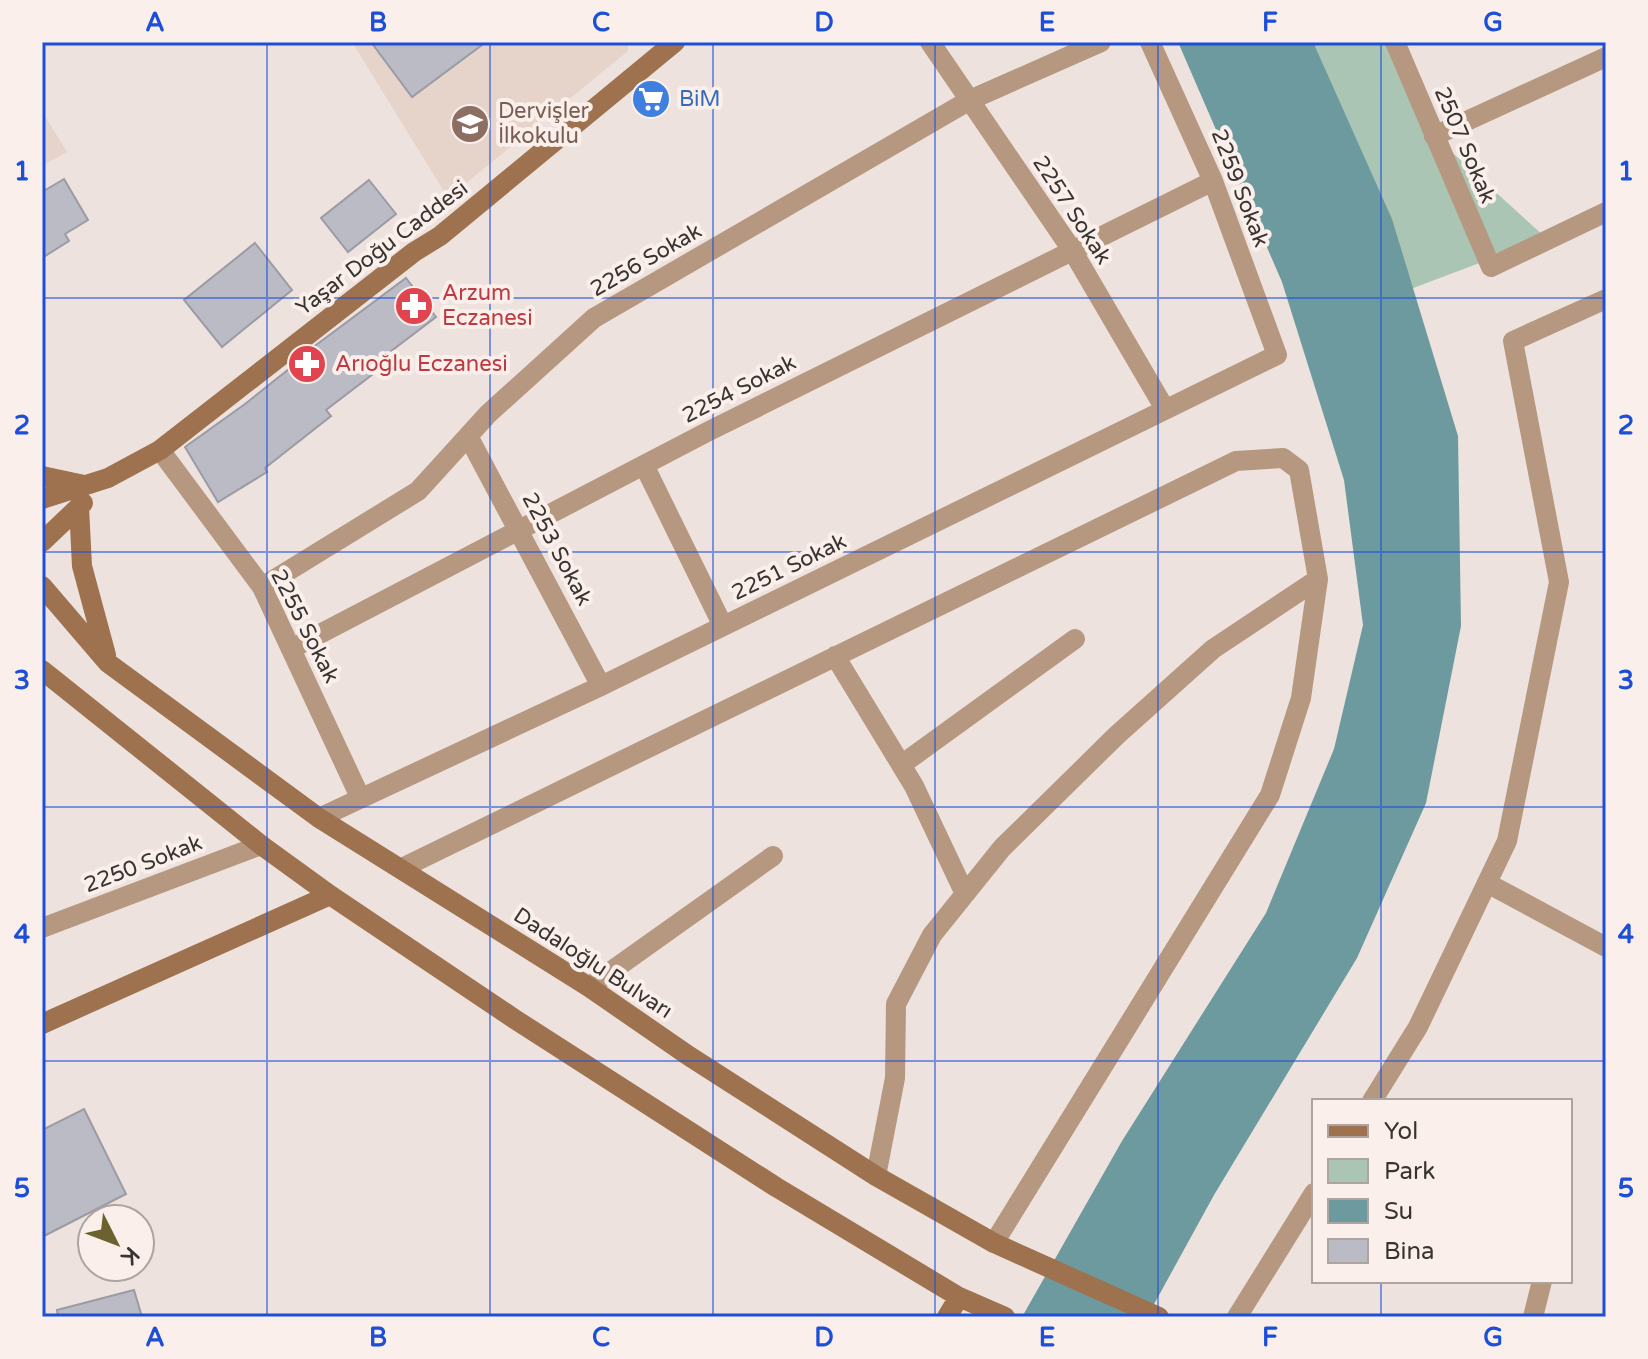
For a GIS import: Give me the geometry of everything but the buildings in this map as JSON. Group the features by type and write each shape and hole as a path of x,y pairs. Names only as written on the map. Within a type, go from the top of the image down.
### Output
{"main road":[{"name":"Yaşar Doğu Caddesi","path":"108,478 160,450 414,252 440,236 675,42"},
{"path":"42,476 84,485"},
{"path":"42,499 108,478"},
{"path":"42,542 108,478"},
{"path":"79,507 82,566 108,663"},
{"name":"Dadaloğlu Bulvarı","path":"42,586 108,663 319,818 589,987 689,1056 876,1176 994,1243 1159,1317"},
{"path":"42,670 261,845 330,895 516,1020 763,1179 959,1297 998,1314"},
{"path":"42,1024 330,895"},
{"path":"947,1317 959,1297"}],"street":[{"name":"2257 Sokak","path":"930,42 1072,250 1165,409"},
{"name":"2256 Sokak","path":"262,587 418,491 488,414 594,318 970,100 1101,42"},
{"name":"2259 Sokak","path":"1150,42 1213,181 1277,355"},
{"name":"2507 Sokak","path":"1395,42 1491,267 1606,212"},
{"path":"1434,136 1606,57"},
{"name":"2254 Sokak","path":"291,649 644,465 1213,181"},
{"path":"1373,1099 1418,1027 1507,841 1559,582 1513,341 1606,299"},
{"name":"2251 Sokak","path":"319,818 601,686 1277,355"},
{"name":"2253 Sokak","path":"468,436 601,686"},
{"name":"2255 Sokak","path":"160,450 262,587 360,797"},
{"path":"402,868 1236,461 1283,458 1299,470 1318,579 1301,698 1270,795 994,1243"},
{"path":"644,465 723,626"},
{"path":"876,1176 895,1078 896,1004 932,935 1002,848 1127,725 1213,649 1318,579"},
{"path":"901,765 1075,639"},
{"path":"835,656 901,765 965,894"},
{"name":"2250 Sokak","path":"42,928 261,845"},
{"path":"589,987 773,856"},
{"path":"1487,883 1606,947"},
{"path":"1237,1317 1312,1196"},
{"path":"1533,1317 1542,1283"}],"shaded area":[{"name":"Dervişler İlkokulu","path":"352,42 628,42 628,51 448,198"},
{"path":"42,111 67,152 42,166"}],"green space":[{"path":"1284,42 1395,42 1434,136 1546,238 1392,296"}],"water":[{"path":"1178,42 1313,42 1392,219 1458,436 1461,626 1426,803 1357,958 1214,1195 1147,1317 1022,1317 1122,1141 1266,913 1334,749 1363,625 1344,480 1282,282"}],"place":[{"name":"BiM","path":"651,99"},
{"name":"Dervişler İlkokulu","path":"470,124"},
{"name":"Arzum Eczanesi","path":"414,306"},
{"name":"Arıoğlu Eczanesi","path":"307,364"}]}
